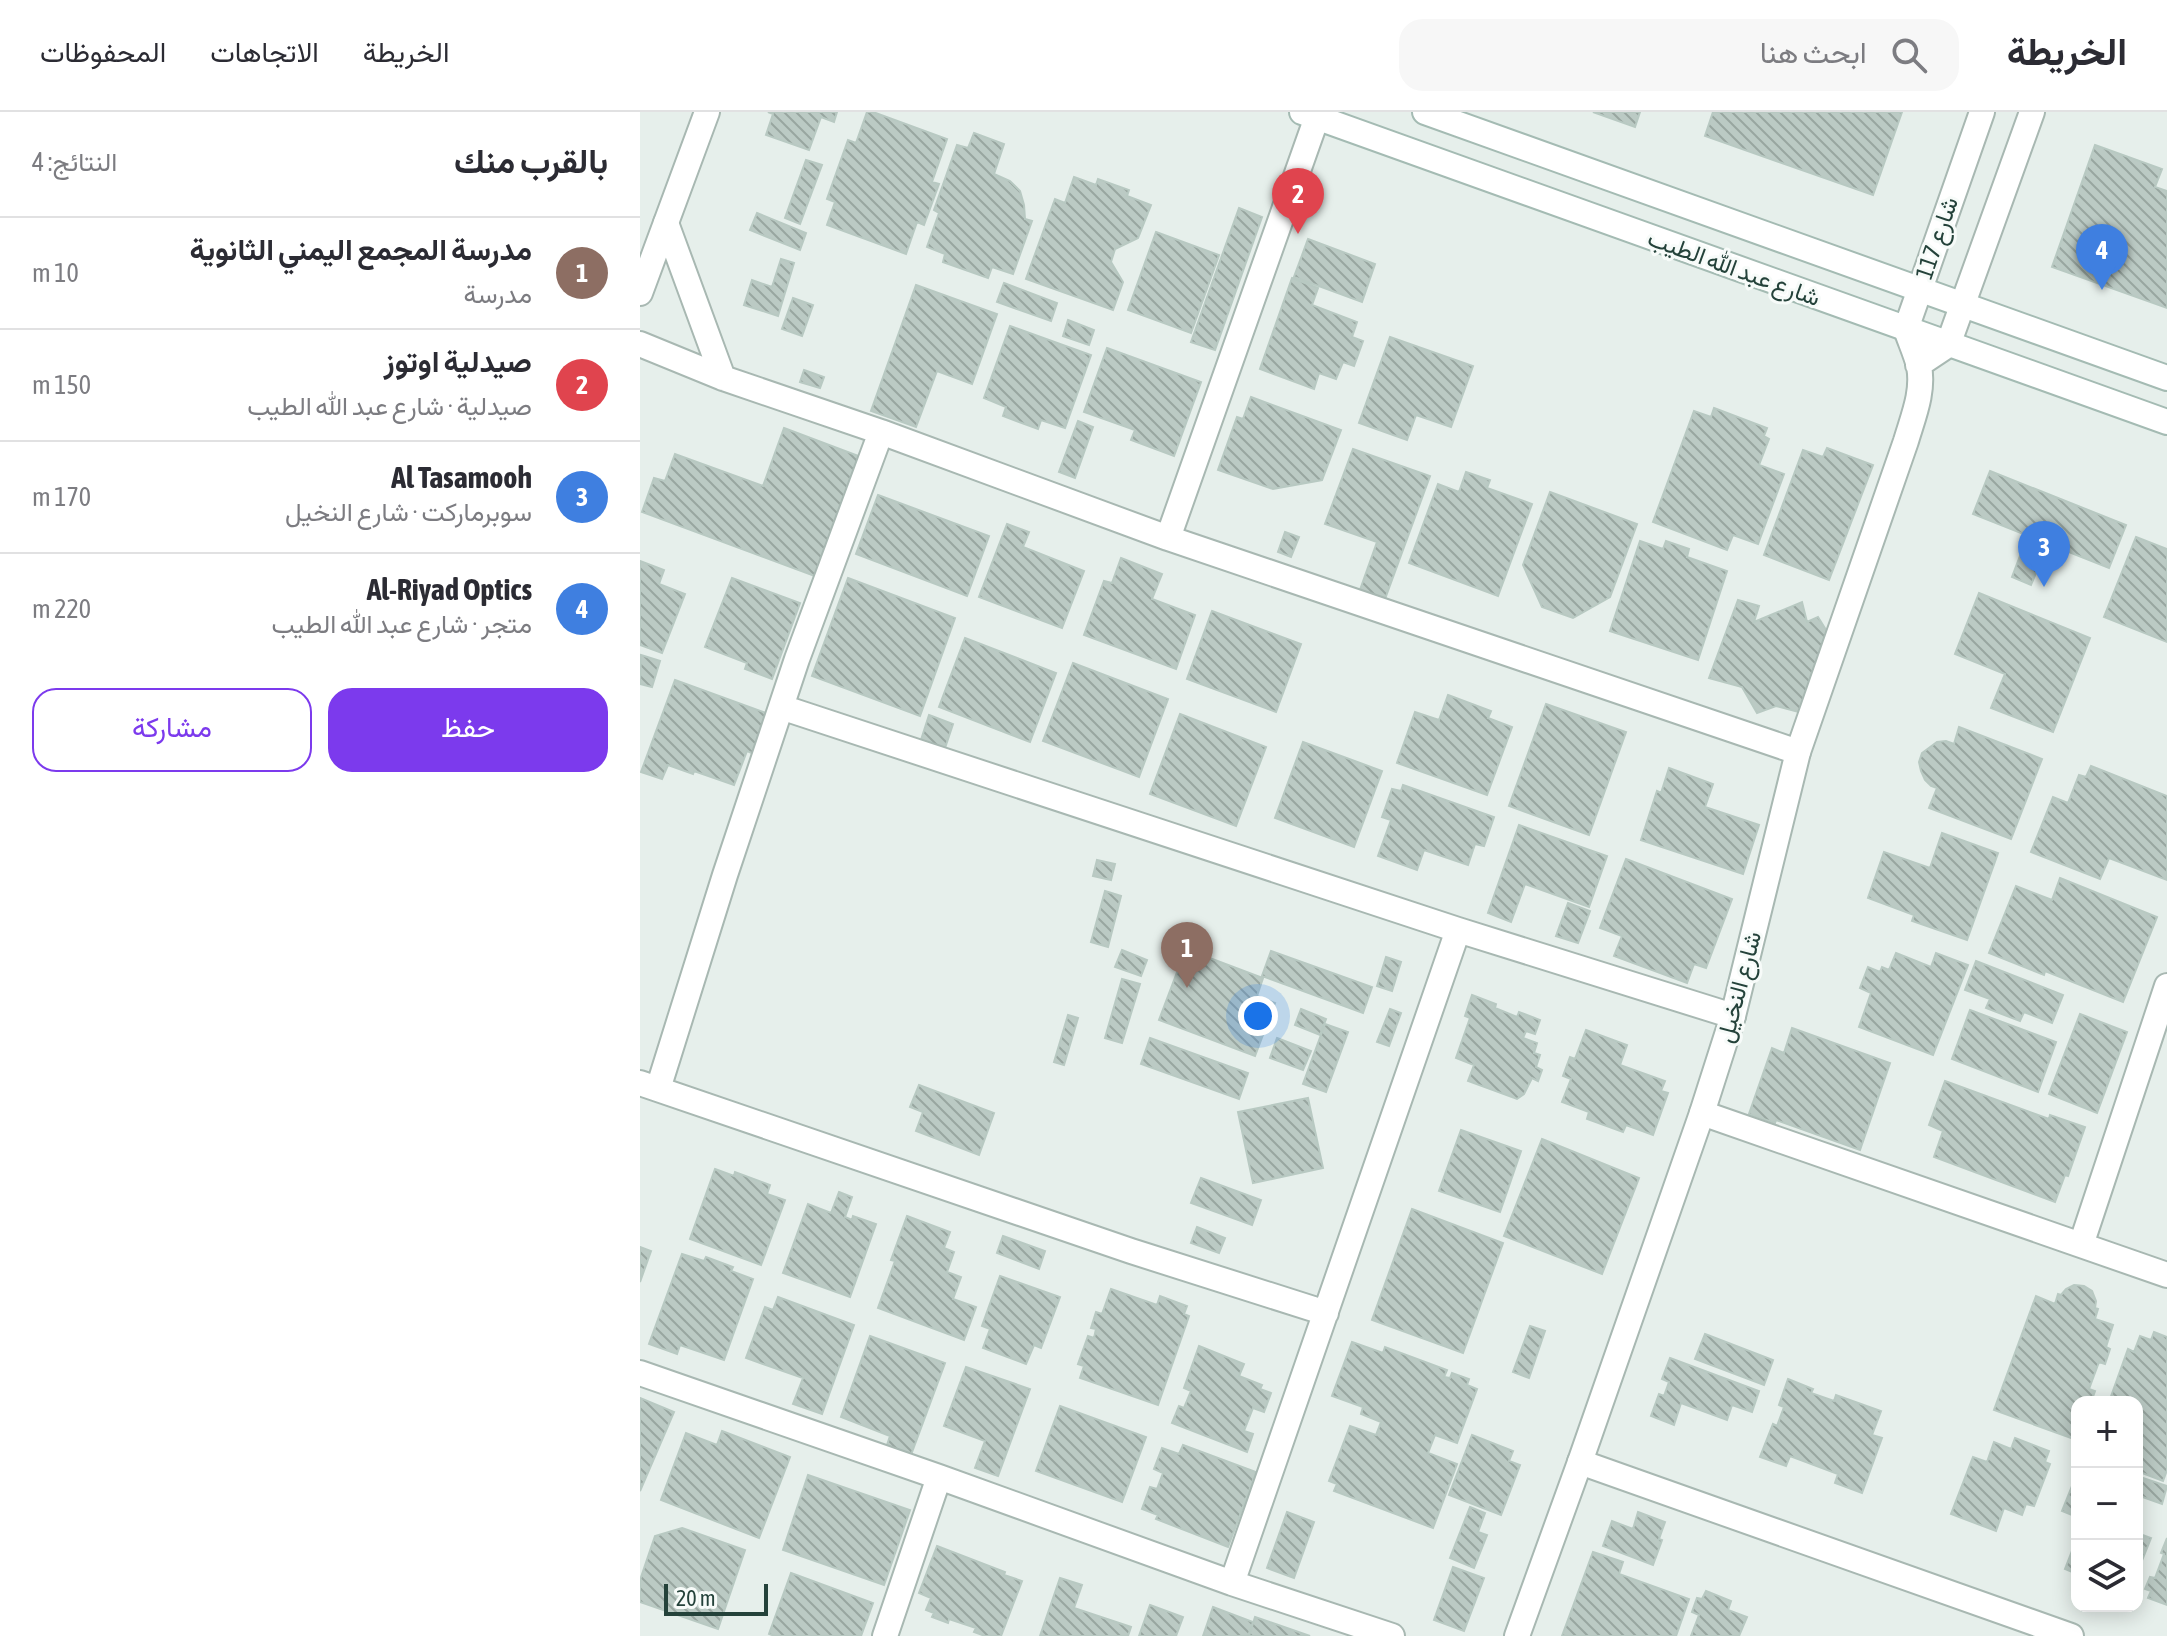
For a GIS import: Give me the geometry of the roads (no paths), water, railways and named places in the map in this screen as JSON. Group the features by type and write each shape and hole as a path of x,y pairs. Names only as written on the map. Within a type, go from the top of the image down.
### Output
{"street":[{"path":"640,293 707,112"},
{"name":"شارع عبد الله الطيب","path":"1425,112 1467,119 1919,290 2167,378"},
{"name":"شارع 117","path":"1906,329 1982,112"},
{"name":"شارع 117","path":"1948,345 2032,112"},
{"path":"1168,538 1309,115"},
{"name":"شارع عبد الله الطيب","path":"1309,115 2167,422"},
{"path":"666,223 723,378"},
{"path":"1906,329 1918,365 1948,345"},
{"path":"640,344 723,378 881,432 1168,538 1798,752"},
{"name":"شارع النخيل","path":"1517,1636 1702,1113 1733,1016 1798,752 1909,431 1919,396 1918,365"},
{"path":"881,432 649,1086 1131,1251 1326,1313"},
{"path":"781,707 1458,930 1733,1016"},
{"path":"1232,1583 1458,930"},
{"path":"2081,1245 2167,986"},
{"path":"1702,1113 2167,1275"},
{"path":"640,1373 1232,1583 1392,1636"},
{"path":"1580,1462 2071,1636"},
{"path":"885,1636 939,1477"}],"place":[{"name":"صيدلية اوتوز","path":"1298,234"},
{"name":"Al-Riyad Optics","path":"2102,290"},
{"name":"Al Tasamooh","path":"2044,587"},
{"name":"مدرسة المجمع اليمني الثانوية","path":"1187,988"}]}
